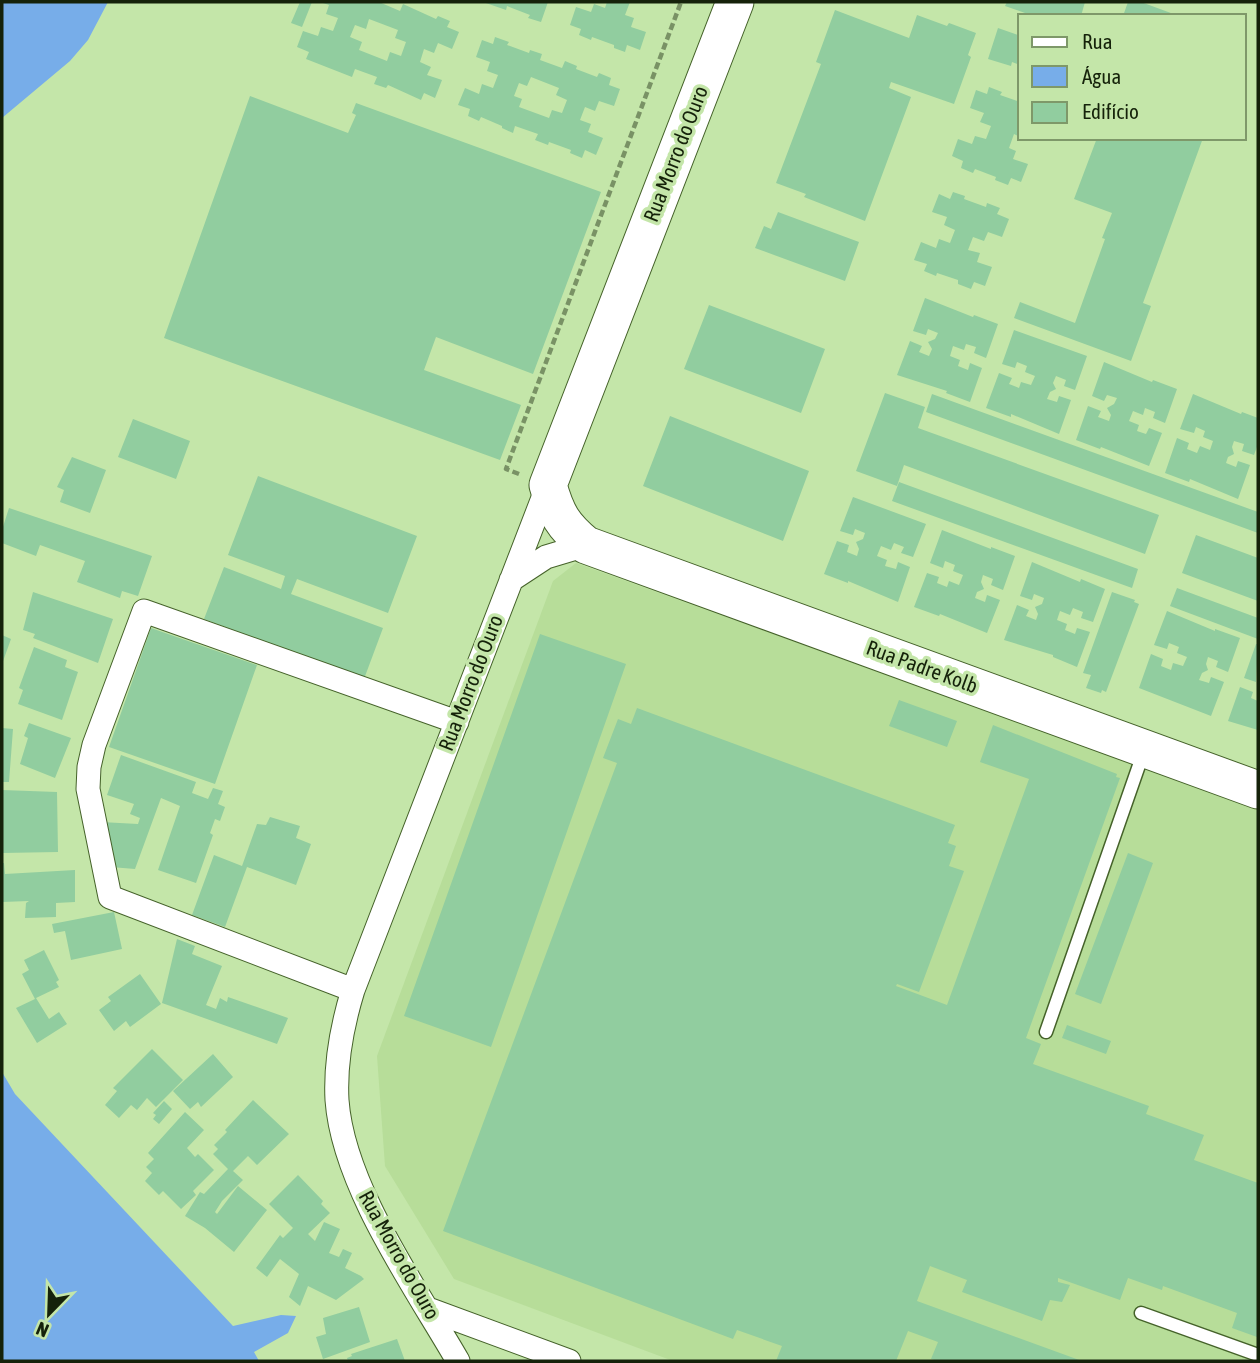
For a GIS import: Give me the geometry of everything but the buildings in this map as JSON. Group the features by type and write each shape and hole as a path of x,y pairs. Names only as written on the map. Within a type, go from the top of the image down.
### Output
{"main road":[{"name":"Rua Morro do Ouro","path":"548,485 735,2"},
{"name":"Rua Padre Kolb","path":"548,485 555,512 569,530 586,545 1258,790"}],"street":[{"name":"Rua Morro do Ouro","path":"458,1361 373,1212 345,1140 337,1102 338,1063 342,1026 353,990 548,485"},
{"path":"511,580 546,557 586,545"},
{"path":"353,990 110,897 88,789 89,768 94,745 144,611 457,722"},
{"path":"428,1309 569,1361"}],"lane":[{"path":"1046,1032 1144,748"},
{"path":"1141,1313 1258,1355"}],"path":[{"path":"548,485 506,469 681,2"}],"shaded area":[{"path":"576,563 1258,809 1258,1361 673,1361 454,1279 385,1166 377,1056 553,581"}],"water":[{"path":"2,2 108,2 88,40 70,61 2,118"},
{"path":"2,1072 15,1094 233,1326 281,1315 296,1316 288,1333 254,1352 259,1361 2,1361"}]}
